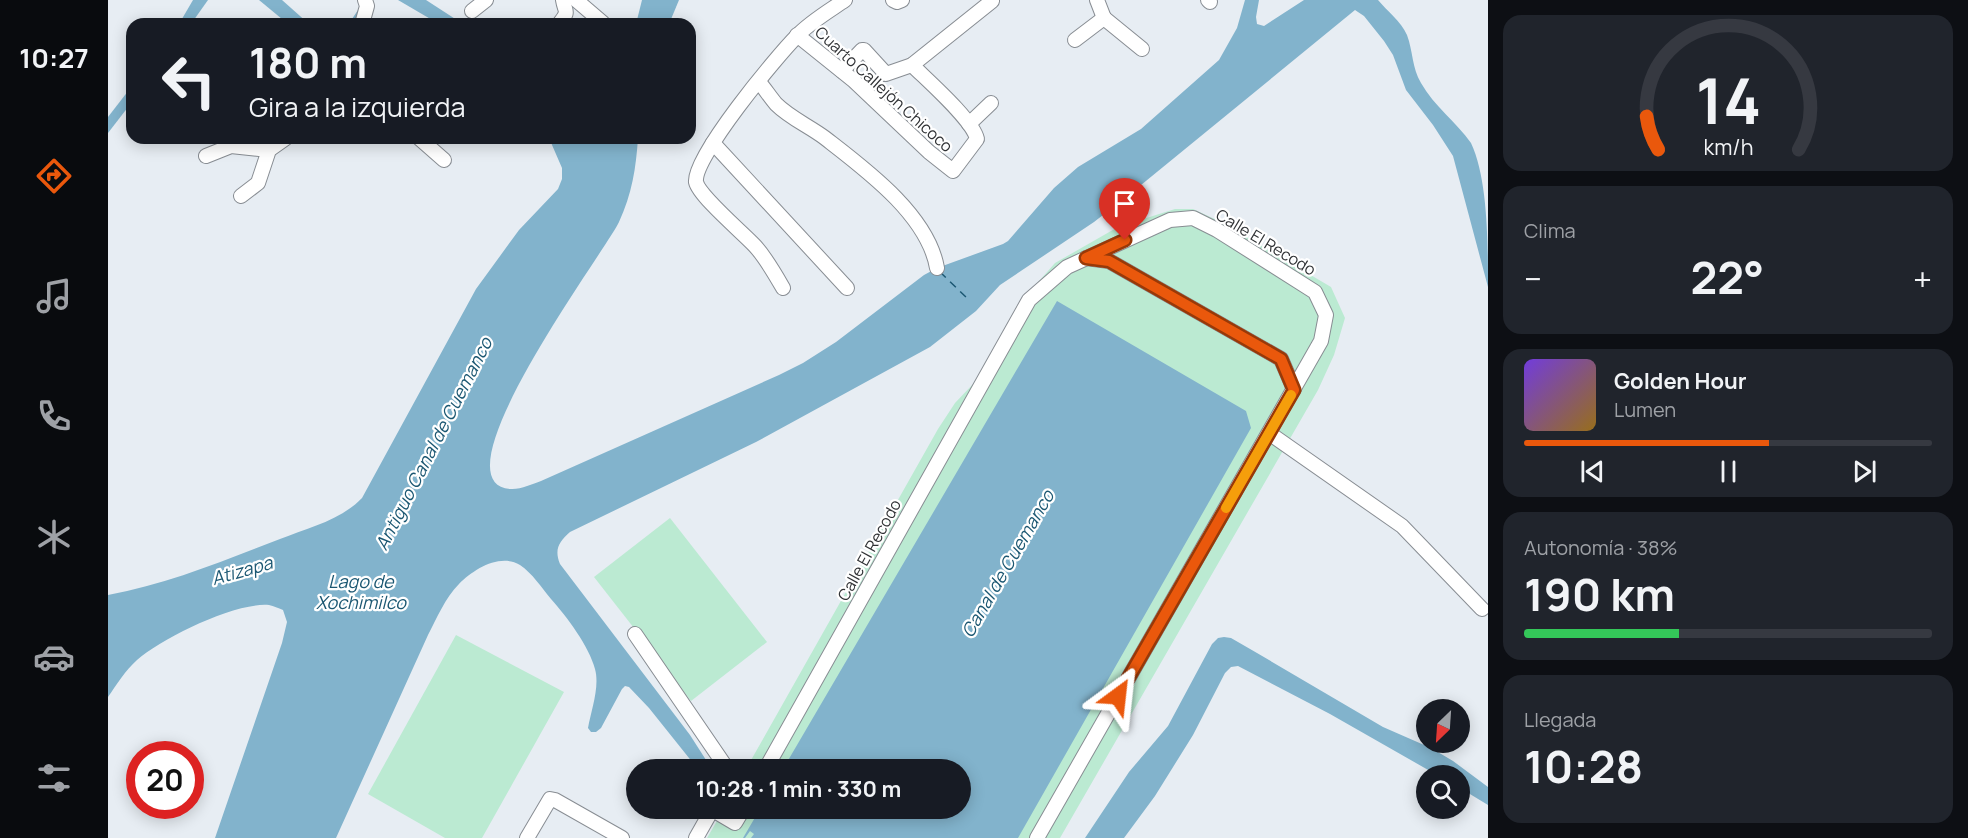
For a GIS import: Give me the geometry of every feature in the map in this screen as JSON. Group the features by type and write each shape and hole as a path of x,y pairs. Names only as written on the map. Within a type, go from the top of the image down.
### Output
{"street":[{"path":"471,10 486,0"},
{"path":"563,0 567,9 564,18"},
{"path":"576,0 597,18"},
{"path":"783,288 756,247 696,184 697,174 703,158 729,119 798,35 845,0"},
{"path":"893,0 897,2 902,0"},
{"path":"1097,0 1104,18 1142,49"},
{"path":"842,71 862,50 886,74 912,65 992,1"},
{"path":"363,18 366,3"},
{"path":"1075,40 1104,18"},
{"name":"Cuarto Callejón Chicoco","path":"798,35 842,71 953,171 977,139 969,124 912,65"},
{"path":"759,82 777,104 809,129 823,136 877,182 916,220 937,268"},
{"path":"969,124 991,103"},
{"path":"713,143 847,288"},
{"path":"241,196 281,144"},
{"path":"426,144 444,160"},
{"path":"206,156 231,146 264,166"},
{"name":"Calle El Recodo","path":"771,759 1029,300 1066,267 1170,220 1192,218 1217,230 1315,292 1326,315 1321,341 1037,838"},
{"path":"1086,258 1109,261 1281,359 1294,390"},
{"path":"1269,434 1402,526 1482,609"},
{"path":"635,634 720,759"},
{"path":"527,838 550,799 622,838"},
{"path":"696,838 707,819"}],"green space":[{"path":"1175,209 1193,209 1219,221 1331,287 1345,318 1334,355 1318,390 1060,838 707,838 718,819 971,819 971,759 752,759 938,429 955,403 974,383 1033,288 1055,263 1118,227"},
{"path":"670,518 767,642 691,701 594,577"},
{"path":"456,635 564,692 482,838 445,838 368,794"}],"water":[{"path":"193,0 208,0 195,18 182,18"},
{"path":"259,0 282,0 302,18 281,18"},
{"path":"398,0 426,0 454,18 429,18"},
{"path":"642,0 679,0 672,18 638,18"},
{"name":"Lago de Xochimilco","path":"1245,0 1259,0 1257,24 1264,26 1304,0 1378,0 1398,21 1407,35 1421,83 1471,143 1477,158 1486,212 1488,287 1453,156 1406,90 1393,55 1384,41 1364,16 1355,10 1094,222 1000,285 976,311 930,347 756,442 570,532 563,539 558,550 560,564 690,735 705,759 690,759 649,708 629,687 625,686 601,728 596,732 591,732 588,728 596,691 596,676 592,660 583,641 533,576 520,565 504,561 488,564 472,573 459,584 445,602 336,838 215,838 282,643 287,622 283,610 269,605 238,609 181,632 137,660 108,697 108,595 174,578 313,527 334,518 354,506 362,498 476,289 519,230 558,189 562,179 562,168 552,144 637,144 633,181 619,222 530,363 507,409 492,448 492,477 510,489 522,488 541,481 779,375 836,342 924,275 1008,241 1054,188 1078,167 1141,129 1219,60 1237,28"},
{"path":"126,94 126,110 108,133 108,117"},
{"name":"Canal de Cuemanco","path":"1057,301 1246,411 1251,428 1018,838 751,838 754,834 750,831 743,838 754,819 971,819 971,759 789,759"},
{"path":"1218,638 1231,638 1383,727 1416,741 1416,753 1439,753 1458,765 1419,765 1330,714 1238,666 1231,667 1225,673 1193,735 1155,796 1124,838 1085,838 1129,772 1168,726 1212,644"},
{"path":"1470,774 1488,787 1488,805 1470,794"}],"waterway":[{"path":"355,18 359,12"}],"ferry route":[{"path":"940,272 967,298"}],"slow traffic":[{"path":"1226,508 1291,395"}],"route":[{"path":"1118,696 1294,390 1281,359 1109,261 1086,258 1125,240"}],"water label":[{"name":"Antiguo Canal de Cuemanco","path":"434,444"},
{"name":"Atizapa","path":"242,571"}]}
